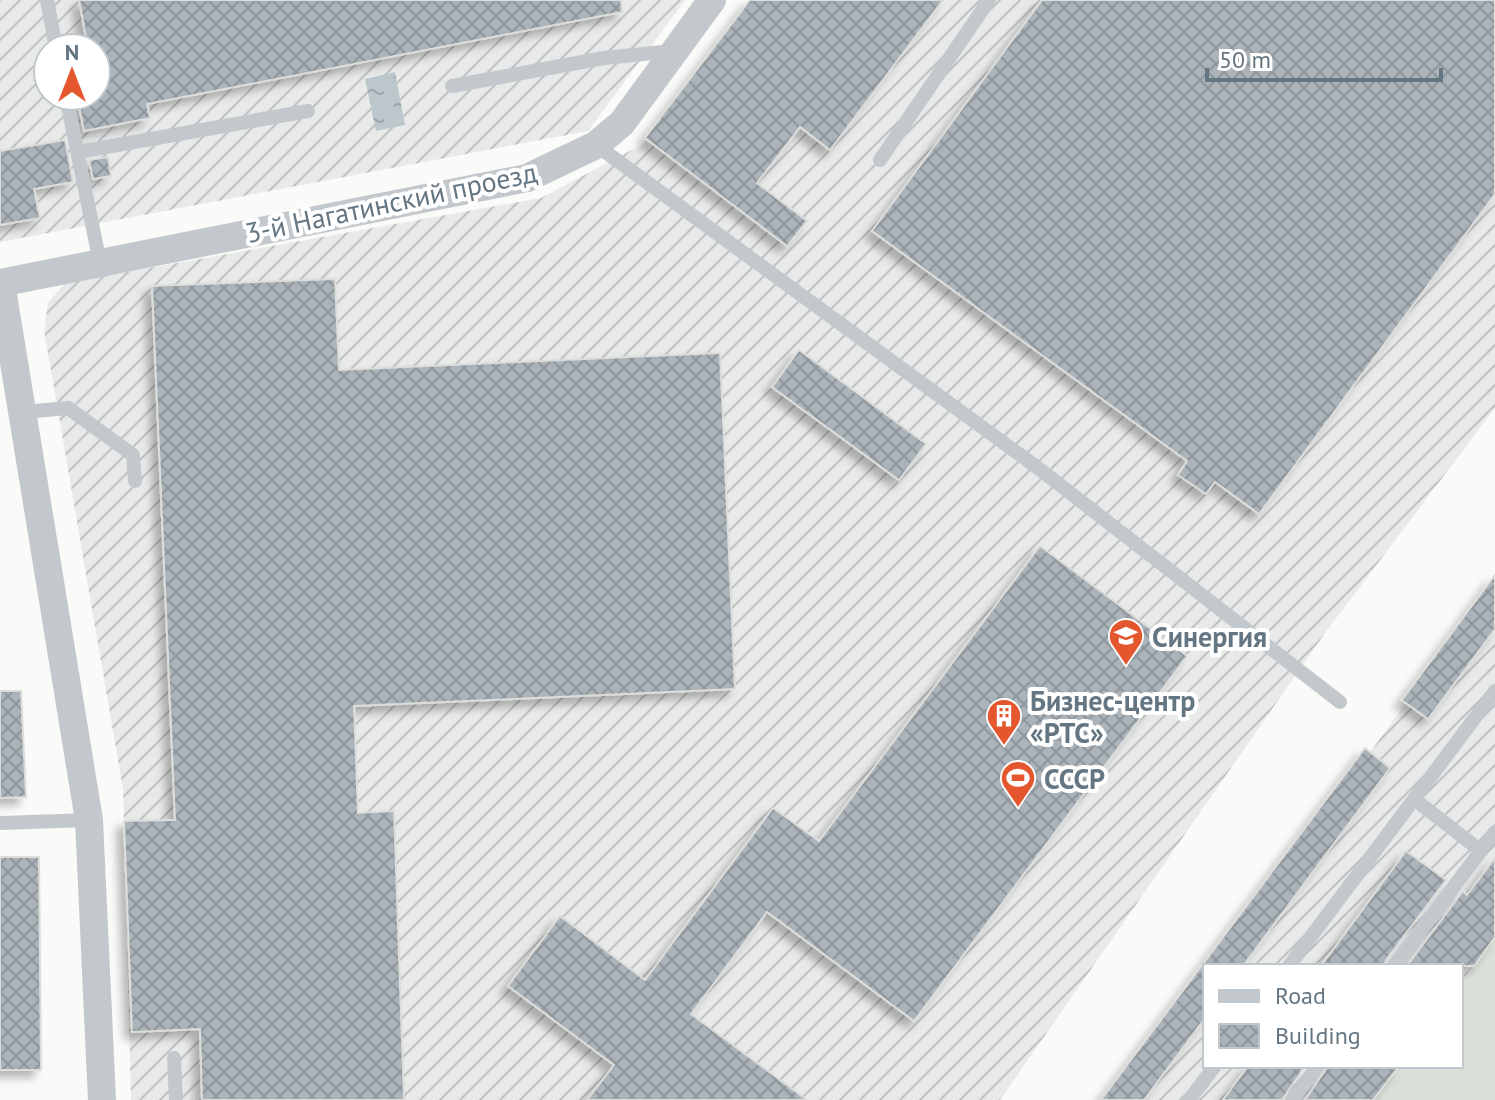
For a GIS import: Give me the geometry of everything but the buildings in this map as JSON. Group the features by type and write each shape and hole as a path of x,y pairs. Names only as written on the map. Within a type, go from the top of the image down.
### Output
{"street":[{"name":"3-й Нагатинский проезд","path":"1,283 527,178 596,145 622,123 712,0"},
{"path":"1,283 89,820 102,1100"}],"lane":[{"path":"47,0 53,32"},
{"path":"880,160 989,0"},
{"path":"452,86 604,58 676,50"},
{"path":"78,152 308,111"},
{"path":"69,112 100,263"},
{"path":"596,145 1038,468 1340,702"},
{"path":"24,412 68,408 133,455 135,481"},
{"path":"1290,964 1495,691"},
{"path":"1414,799 1481,851"},
{"path":"0,823 89,820"},
{"path":"1396,964 1495,832"},
{"path":"174,1058 176,1100"},
{"path":"1189,1100 1213,1068"},
{"path":"1292,1100 1316,1068"}],"shaded area":[{"path":"0,0 685,0 588,131 0,242"},
{"path":"753,0 1495,0 1495,408 1325,633 1000,1100 131,1100 123,789 44,330 48,303 65,283 541,198 643,144"},
{"path":"1495,579 1495,937 1463,980 1463,964 1217,964"},
{"path":"1495,937 1495,1100 1373,1100 1397,1068 1463,1068 1463,980"},
{"path":"1203,984 1203,1068 1397,1068 1373,1100 1119,1100"}],"water":[{"path":"395,72 405,125 376,131 365,79"}],"place":[{"name":"Синергия","path":"1126,667"},
{"name":"Бизнес-центр «РТС»","path":"1004,747"},
{"name":"СССР","path":"1018,809"}]}
